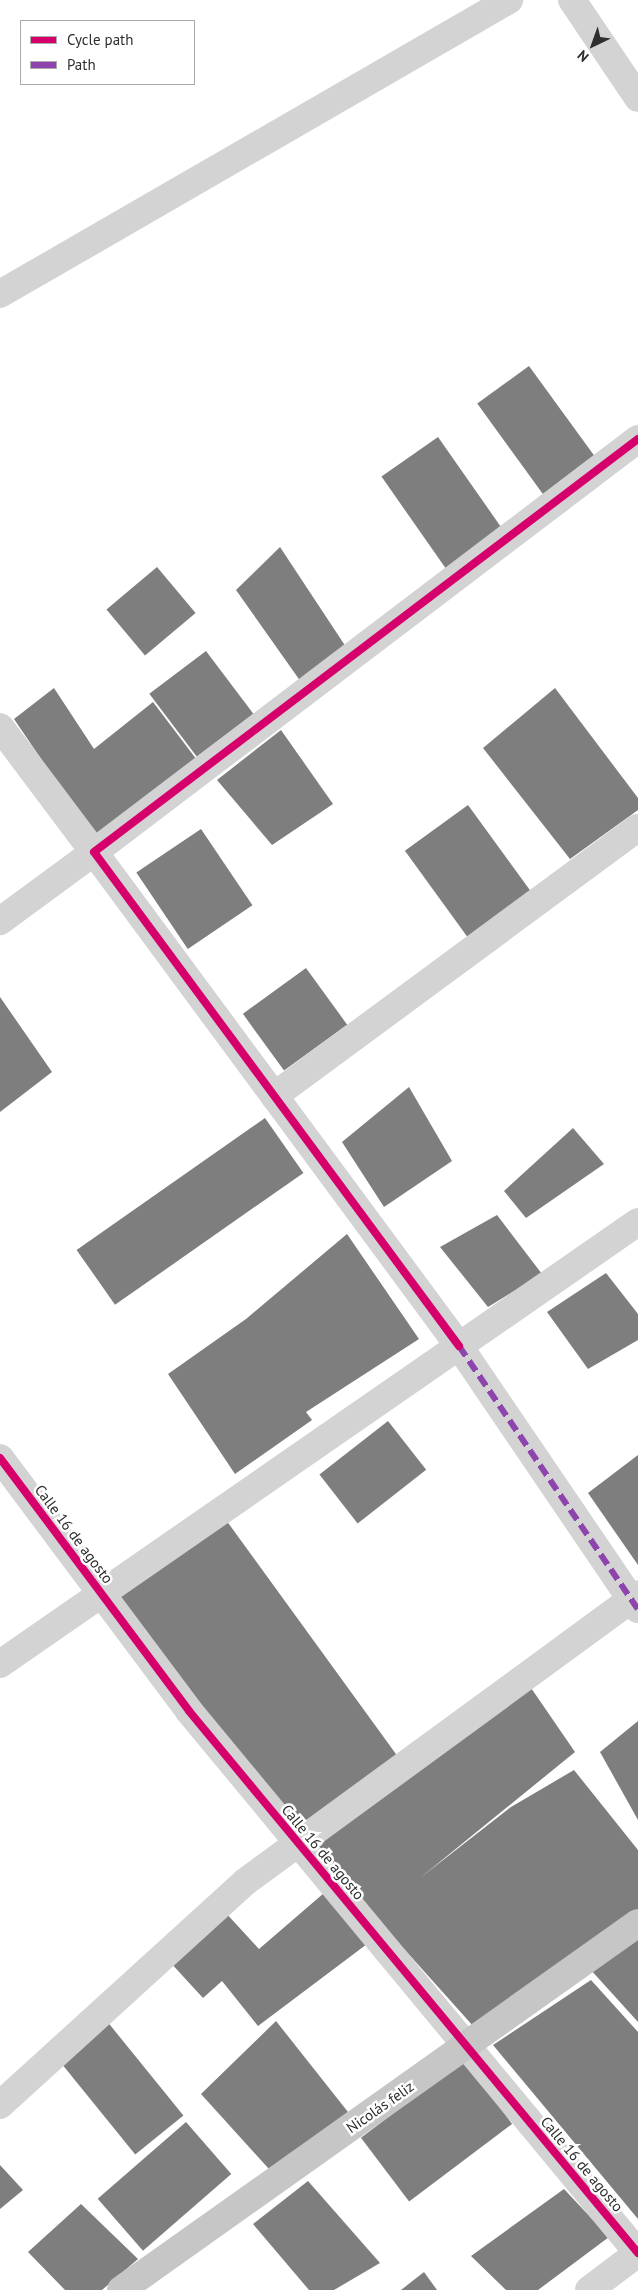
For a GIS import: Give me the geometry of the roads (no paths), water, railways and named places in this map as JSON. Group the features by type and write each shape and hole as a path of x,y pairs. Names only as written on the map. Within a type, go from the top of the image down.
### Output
{"main road":[{"name":"Nicolás feliz","path":"121,2290 141,2282 638,1923"}],"street":[{"path":"0,294 509,0"},
{"path":"572,0 638,98"},
{"path":"0,921 94,852 638,439"},
{"path":"0,727 459,1346 636,1600 245,1882 0,2105"},
{"path":"274,1096 638,828"},
{"path":"0,1664 638,1222"},
{"name":"Calle 16 de agosto","path":"0,1458 189,1711 638,2253"},
{"path":"588,2290 638,2253"}]}
